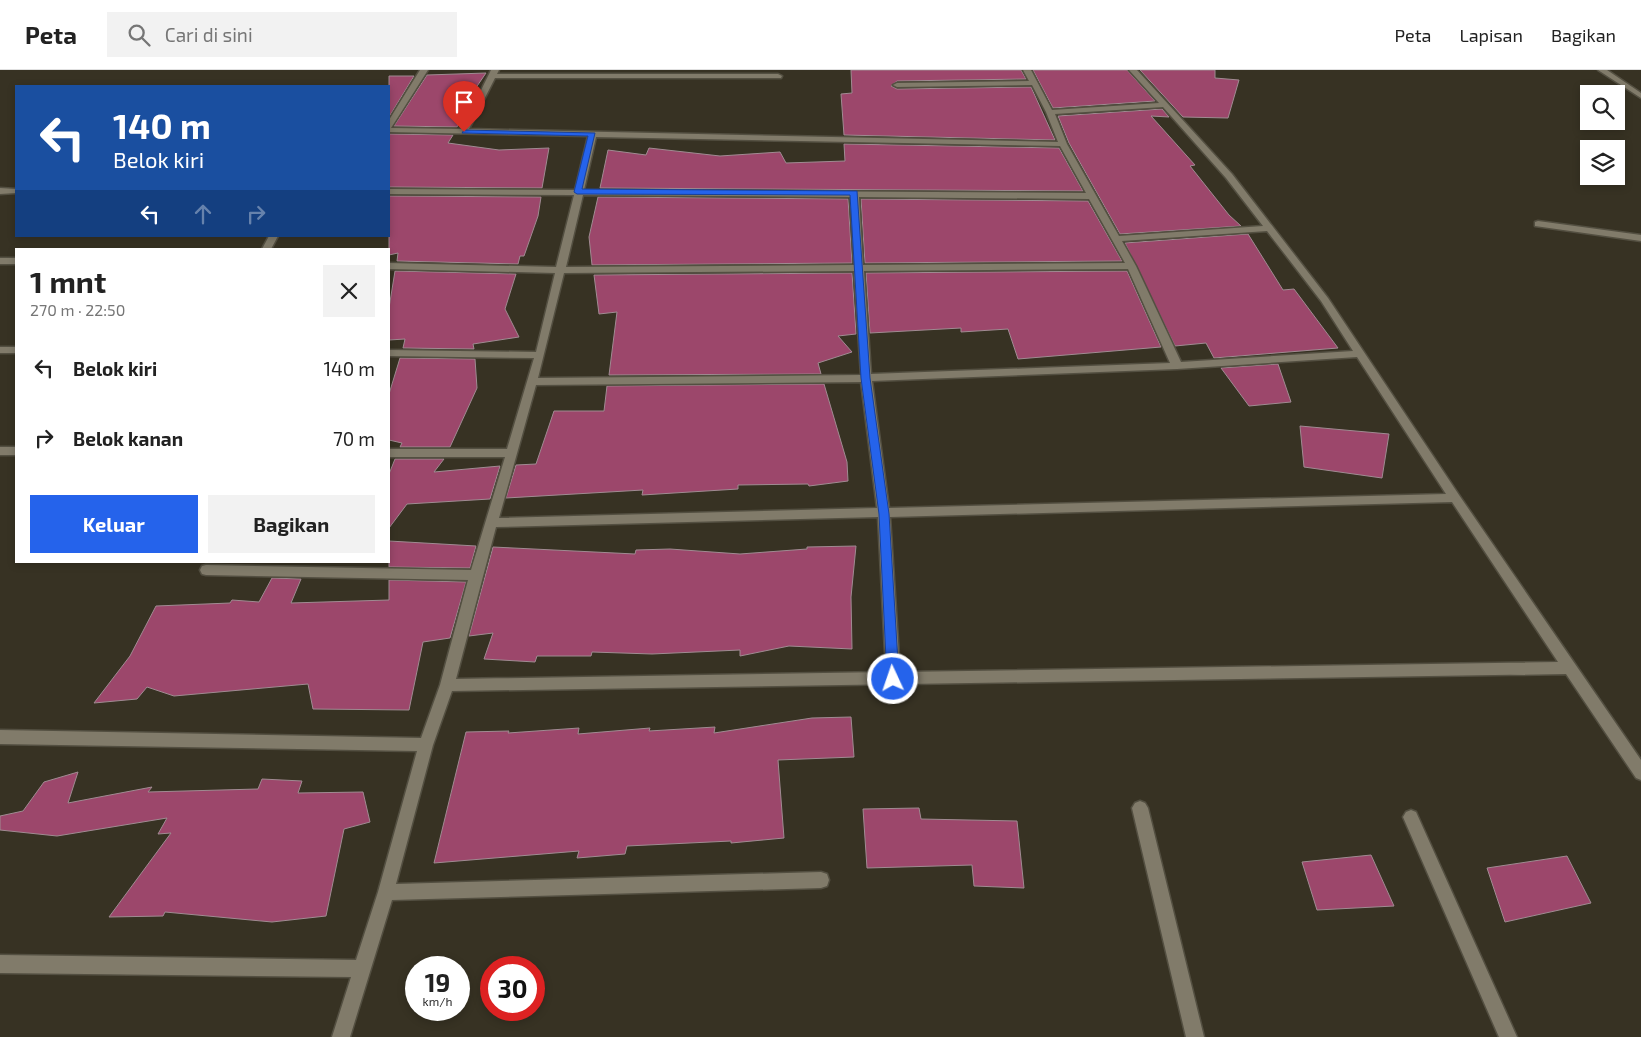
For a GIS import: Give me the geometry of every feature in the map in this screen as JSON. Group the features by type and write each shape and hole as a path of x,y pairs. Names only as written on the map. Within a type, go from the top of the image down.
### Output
{"street":[{"path":"390,124 424,70"},
{"path":"1027,70 1050,112 1063,144 1131,266 1177,366"},
{"path":"1133,70 1230,176 1325,300 1455,498 1641,773"},
{"path":"1602,70 1641,96"},
{"path":"464,132 494,73 778,76"},
{"path":"897,85 1033,83"},
{"path":"1050,112 1165,105"},
{"path":"390,130 1063,144"},
{"path":"341,1037 386,892 426,745 447,684 476,575 540,355 592,134"},
{"path":"0,191 15,191"},
{"path":"390,191 1092,196"},
{"path":"854,193 857,268 866,378 884,514 893,679"},
{"path":"1538,224 1641,238"},
{"path":"1116,239 1268,228"},
{"path":"267,248 273,237"},
{"path":"0,262 15,261"},
{"path":"390,266 559,270 1131,266"},
{"path":"0,350 15,350"},
{"path":"390,353 540,355"},
{"path":"532,382 866,378 1177,366 1360,354"},
{"path":"0,451 15,451"},
{"path":"390,452 511,453"},
{"path":"491,523 1455,498"},
{"path":"206,570 476,575"},
{"path":"447,684 1569,668"},
{"path":"0,737 426,745"},
{"path":"1140,808 1195,1037"},
{"path":"1411,817 1508,1037"},
{"path":"386,892 821,880"},
{"path":"0,964 361,969"}],"building":[{"path":"851,70 1021,70 1026,79 897,81 891,86 897,89 1031,87 1055,140 844,135 841,94 852,93"},
{"path":"1033,70 1127,70 1155,101 1053,108"},
{"path":"1140,70 1215,70 1215,78 1239,80 1228,118 1183,117"},
{"path":"486,73 458,114 464,114 457,127 394,126 427,75"},
{"path":"389,76 414,76 390,115 390,85"},
{"path":"1162,109 1169,117 1151,116 1195,165 1190,166 1229,215 1241,226 1120,234 1069,143 1058,116"},
{"path":"390,134 453,135 448,143 499,150 549,148 542,188 390,187"},
{"path":"844,144 1059,148 1083,191 600,188 608,150 646,155 649,148 720,156 780,152 786,163 845,161"},
{"path":"390,196 541,197 538,216 524,256 520,256 518,264 397,261 398,253 390,255"},
{"path":"598,197 848,199 852,263 592,265 589,237"},
{"path":"861,199 1088,201 1122,261 865,263"},
{"path":"1248,234 1283,290 1294,289 1338,348 1214,358 1206,343 1175,346 1125,243"},
{"path":"395,271 516,274 505,309 519,337 473,344 474,349 403,348 405,339 390,340 390,302"},
{"path":"1127,271 1161,347 1018,359 1008,329 961,332 961,328 870,333 866,273"},
{"path":"852,273 856,334 838,336 852,352 818,363 821,374 609,375 617,312 599,314 594,275"},
{"path":"400,358 475,359 477,388 450,447 400,447 402,443 390,440 390,391"},
{"path":"1278,364 1291,402 1249,406 1221,368"},
{"path":"824,384 847,462 848,481 809,486 808,484 738,485 738,489 642,495 643,490 506,498 516,465 536,464 554,411 604,411 607,386"},
{"path":"1300,426 1389,434 1382,478 1304,467"},
{"path":"395,459 444,459 434,472 500,466 490,499 407,504 390,527 390,472"},
{"path":"390,541 476,546 470,568 389,567"},
{"path":"856,546 851,597 852,649 789,646 740,656 740,650 652,654 592,652 591,656 537,656 535,662 484,659 493,633 469,636 493,547 635,554 636,550 670,549 740,554 807,549 807,547"},
{"path":"272,578 301,579 291,603 389,600 389,580 466,582 450,638 423,642 409,710 313,709 308,684 174,696 147,687 137,699 94,703 130,656 156,606 230,603 232,600 259,602"},
{"path":"851,717 854,757 778,760 784,838 731,843 731,841 627,846 625,854 577,858 579,851 434,863 466,732 509,731 508,733 579,728 578,734 650,728 649,731 715,727 714,733 812,718"},
{"path":"78,772 68,803 152,787 148,792 258,789 262,779 302,781 298,793 363,792 370,822 344,829 326,916 272,922 165,912 163,916 109,917 171,833 158,834 167,818 57,836 0,830 0,816 23,811 44,782"},
{"path":"919,808 921,819 1017,821 1024,888 974,886 972,865 867,868 863,809"},
{"path":"1371,855 1394,906 1317,910 1302,862"},
{"path":"1567,856 1591,903 1505,922 1487,868"}],"route":[{"path":"464,132 592,134 577,192 854,193 857,268 866,378 884,514 893,679"}]}
